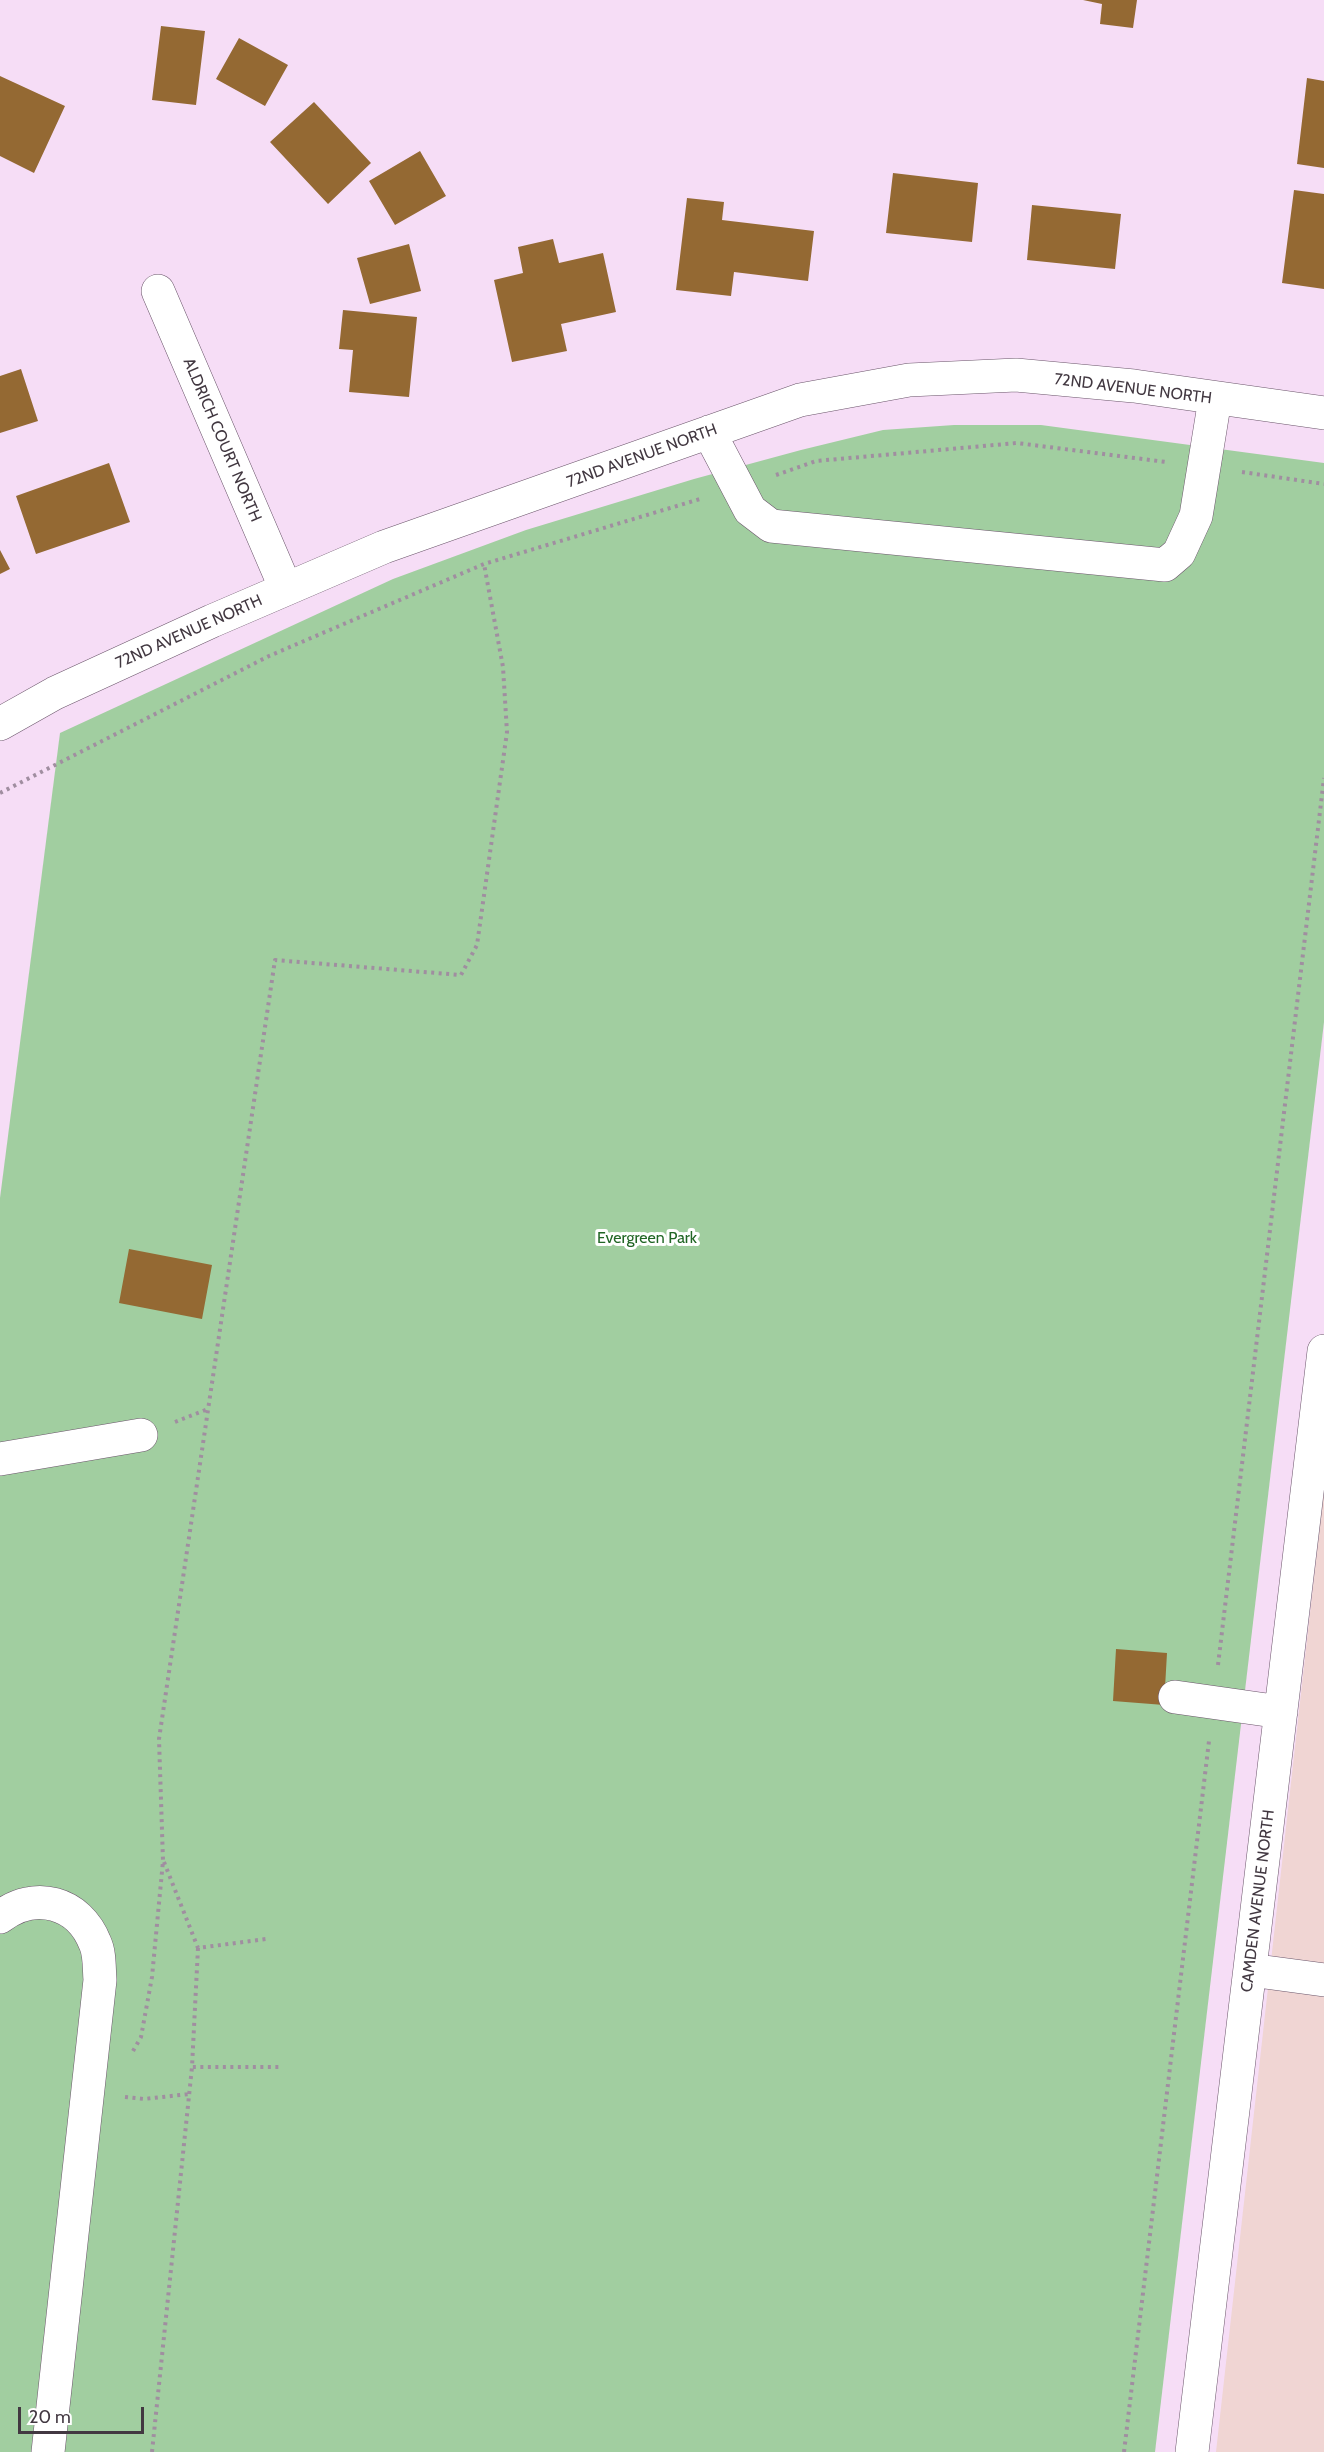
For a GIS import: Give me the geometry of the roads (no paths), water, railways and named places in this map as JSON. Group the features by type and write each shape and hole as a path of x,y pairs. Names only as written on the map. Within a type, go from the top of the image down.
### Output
{"street":[{"name":"ALDRICH COURT NORTH","path":"158,291 286,589"},
{"name":"72ND AVENUE NORTH","path":"0,724 56,693 384,547 800,400 909,380 1016,375 1134,386 1324,413"},
{"path":"709,432 750,510 771,526 1164,565 1179,553 1196,516 1215,399"},
{"name":"CAMDEN AVENUE NORTH","path":"1192,2452 1281,1712 1321,1408 1324,1351"},
{"path":"0,1459 141,1435"},
{"path":"1175,1697 1281,1712"},
{"path":"0,1917 10,1909 37,1903 61,1905 82,1920 96,1945 100,1980 48,2452"},
{"path":"1250,1970 1324,1980"}],"park label":[{"name":"Evergreen Park","path":"647,1238"}]}
